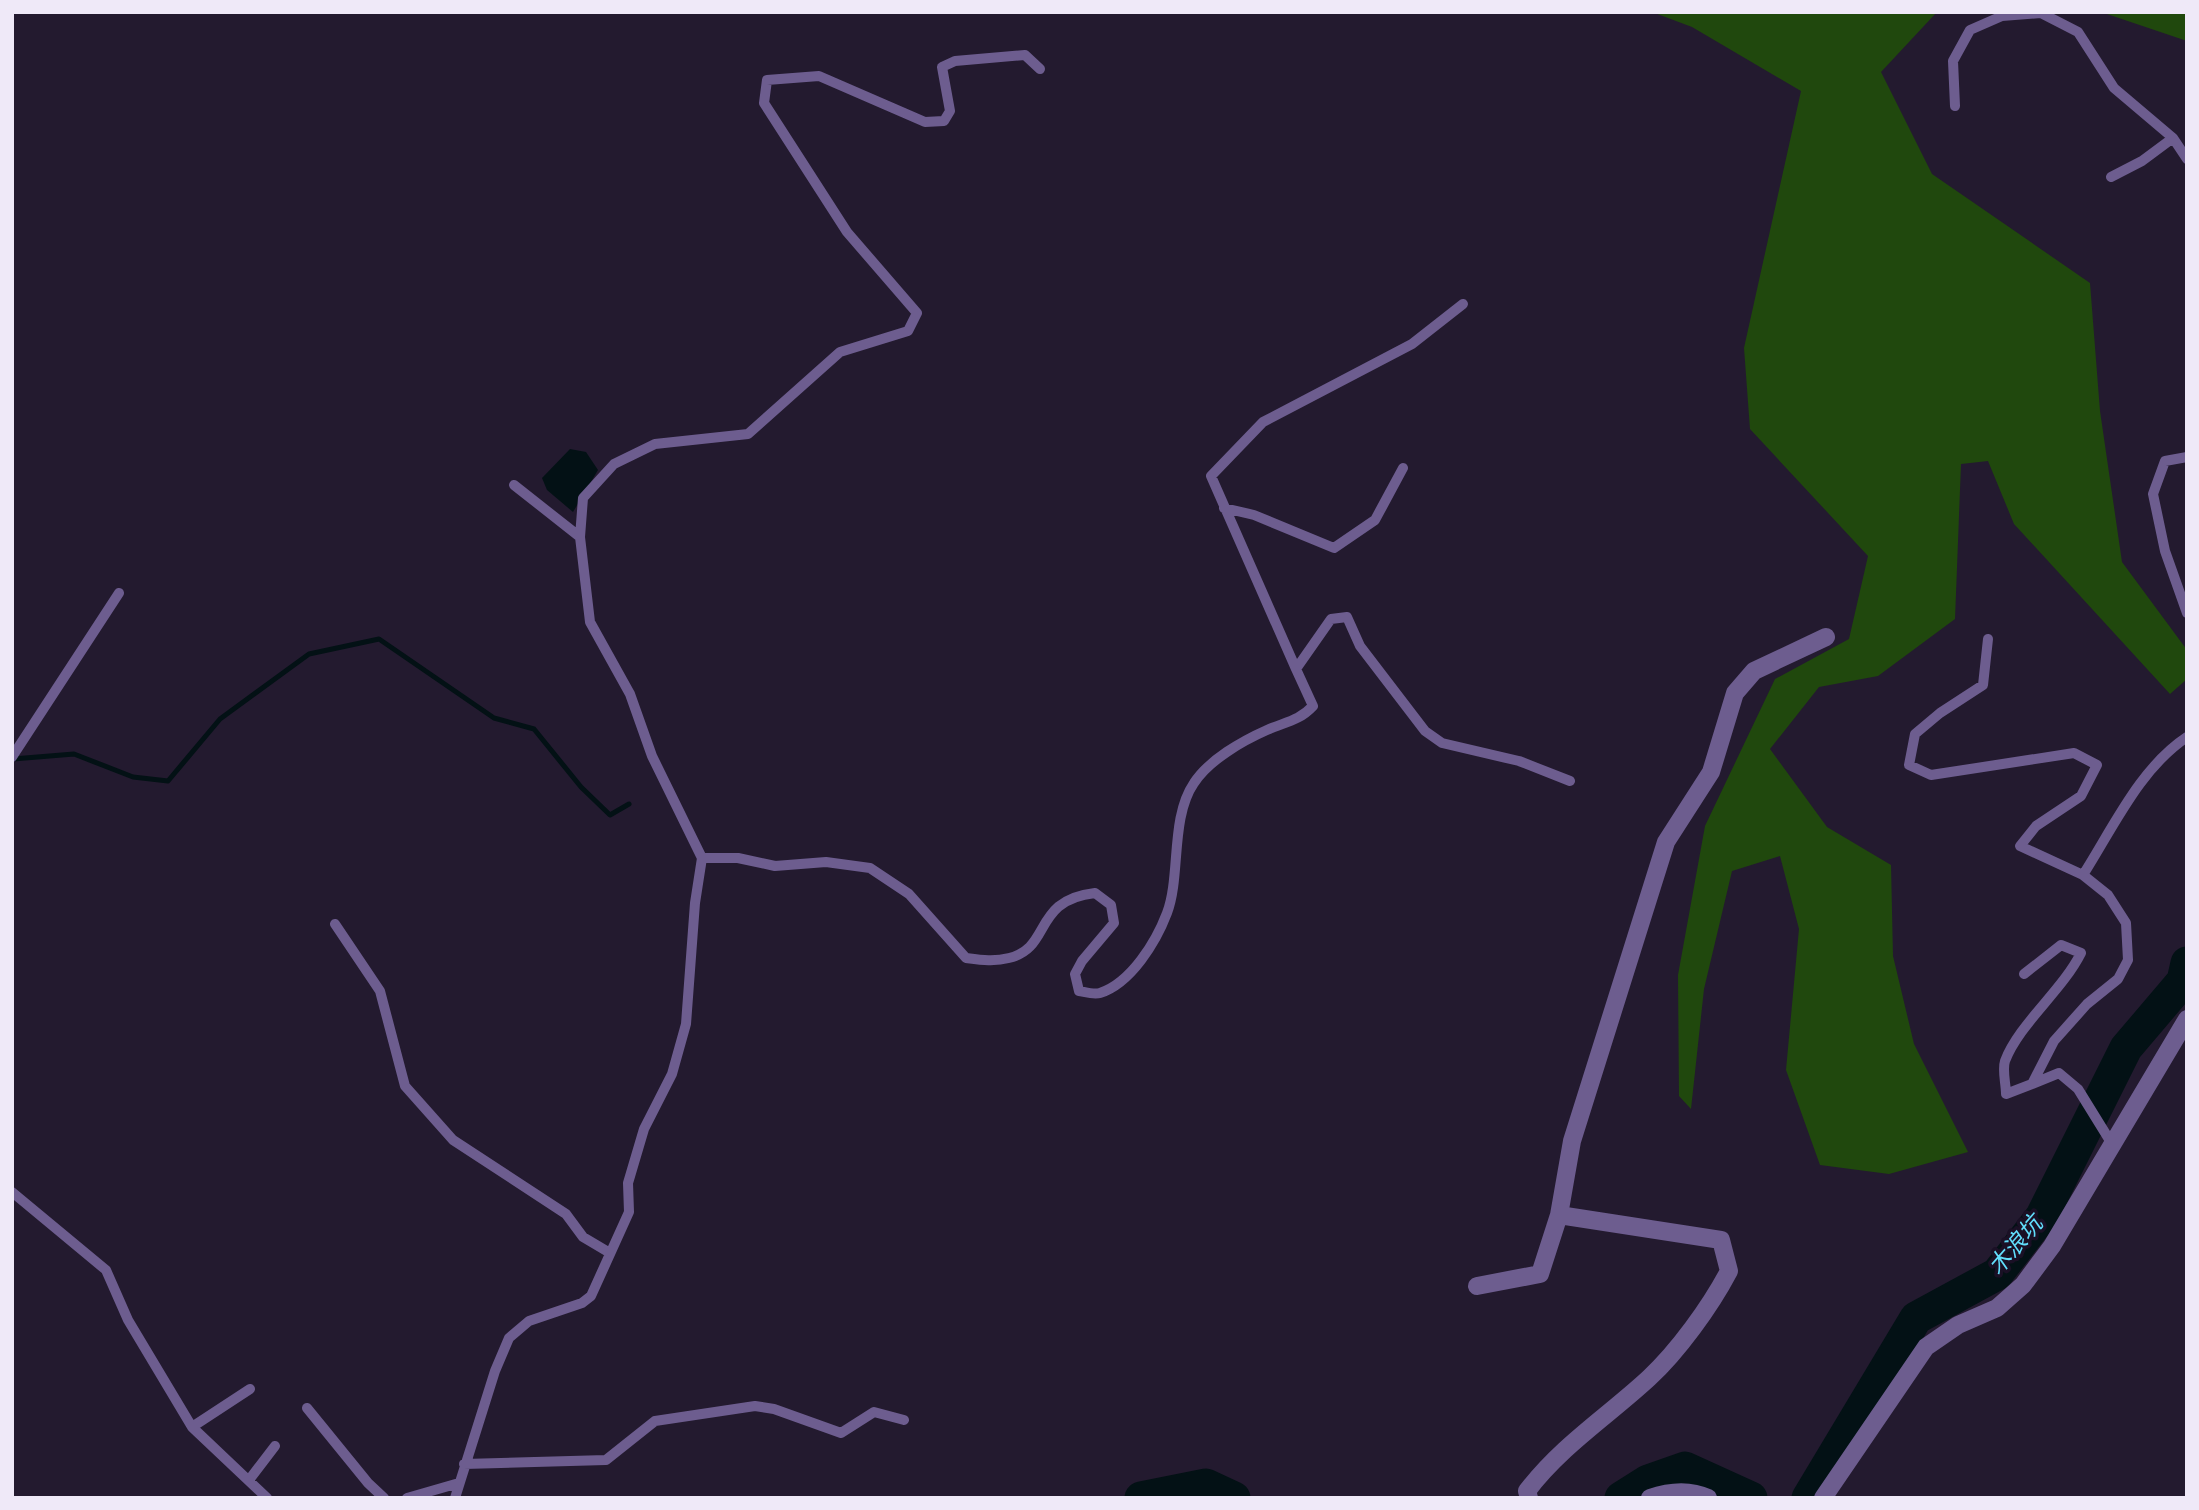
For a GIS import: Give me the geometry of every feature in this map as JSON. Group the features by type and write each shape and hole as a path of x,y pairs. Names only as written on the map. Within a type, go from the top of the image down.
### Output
{"street":[{"path":"1477,1286 1540,1274 1559,1215 1572,1142 1666,842 1711,772 1735,693 1754,671 1826,638"},
{"path":"1824,1498 1926,1347 1958,1325 1997,1308 2023,1285 2052,1246 2187,1019"},
{"path":"1528,1494 1546,1466 1651,1377 1715,1298 1729,1271 1720,1240 1559,1215"},
{"path":"1650,1498 1669,1492 1687,1492 1708,1498"}],"lane":[{"path":"1955,106 1953,61 1970,30 2002,16 2041,13 2078,32 2114,89 2173,138 2187,159"},
{"path":"455,1498 464,1464 509,1338 529,1321 582,1303 591,1296 629,1212 628,1183 644,1129 672,1074 686,1024 695,903 702,858 652,756 630,694 590,622 580,537 583,498 614,464 655,444 748,435 840,352 908,331 917,313 847,232 764,103 767,80 820,76 925,122 944,121 950,111 942,67 955,61 1026,55 1040,69"},
{"path":"2111,177 2142,161 2173,138"},
{"path":"702,858 738,858 775,866 825,862 870,868 909,894 966,958 992,961 1013,958 1035,941 1053,908 1074,895 1095,893 1111,905 1114,923 1082,961 1075,974 1079,991 1098,994 1122,981 1143,958 1168,912 1184,806 1194,783 1221,757 1266,731 1300,719 1313,706 1211,476 1263,422 1412,344 1463,304"},
{"path":"2187,457 2165,461 2152,494 2165,551 2187,613"},
{"path":"1224,508 1254,515 1334,548 1375,520 1403,468"},
{"path":"513,485 580,537"},
{"path":"12,757 119,593"},
{"path":"1296,669 1331,619 1347,617 1360,646 1424,731 1442,743 1519,761 1570,781"},
{"path":"1988,639 1983,685 1940,713 1915,734 1909,765 1931,775 2074,753 2097,765 2081,796 2036,827 2020,846 2083,875 2108,894 2126,923 2128,960 2118,979 2087,1004 2054,1041 2032,1084"},
{"path":"2083,875 2138,788 2170,748 2187,737"},
{"path":"335,923 380,991 405,1086 453,1140 566,1214 583,1237 610,1254"},
{"path":"2024,974 2061,944 2081,953 2072,970 2029,1024 2004,1062 2007,1094 2059,1073 2078,1089 2112,1143"},
{"path":"12,1192 106,1270 139,1339 192,1427 267,1498"},
{"path":"192,1427 250,1389"},
{"path":"464,1464 606,1460 655,1422 755,1406 774,1409 842,1433 874,1412 904,1420"},
{"path":"307,1408 368,1483 384,1498"},
{"path":"249,1480 275,1447"},
{"path":"407,1498 459,1483"}],"green space":[{"path":"1652,12 1937,12 1881,72 1932,174 2090,283 2100,411 2122,562 2187,650 2187,679 2170,694 2014,524 1988,461 1961,464 1955,619 1878,676 1819,687 1770,749 1827,827 1891,865 1893,956 1914,1044 1968,1152 1889,1174 1820,1165 1786,1070 1799,929 1780,856 1732,871 1704,989 1691,1109 1679,1096 1678,975 1705,826 1775,679 1849,639 1868,556 1750,429 1744,348 1801,91 1692,27"},
{"path":"2101,12 2187,12 2187,41"}],"shaded area":[{"path":"570,449 586,452 598,470 573,512 547,490 542,478"}],"waterway":[{"path":"13,759 74,754 133,777 168,781 220,719 309,654 379,639 494,718 534,729 581,787 610,815 629,804"},
{"name":"木浪坑","path":"1808,1498 1916,1318 1997,1274 2042,1216 2126,1048 2183,981 2187,963"},
{"name":"木浪坑","path":"1621,1498 1648,1481 1685,1468 1751,1498"},
{"path":"1141,1498 1206,1485 1234,1498"}]}
